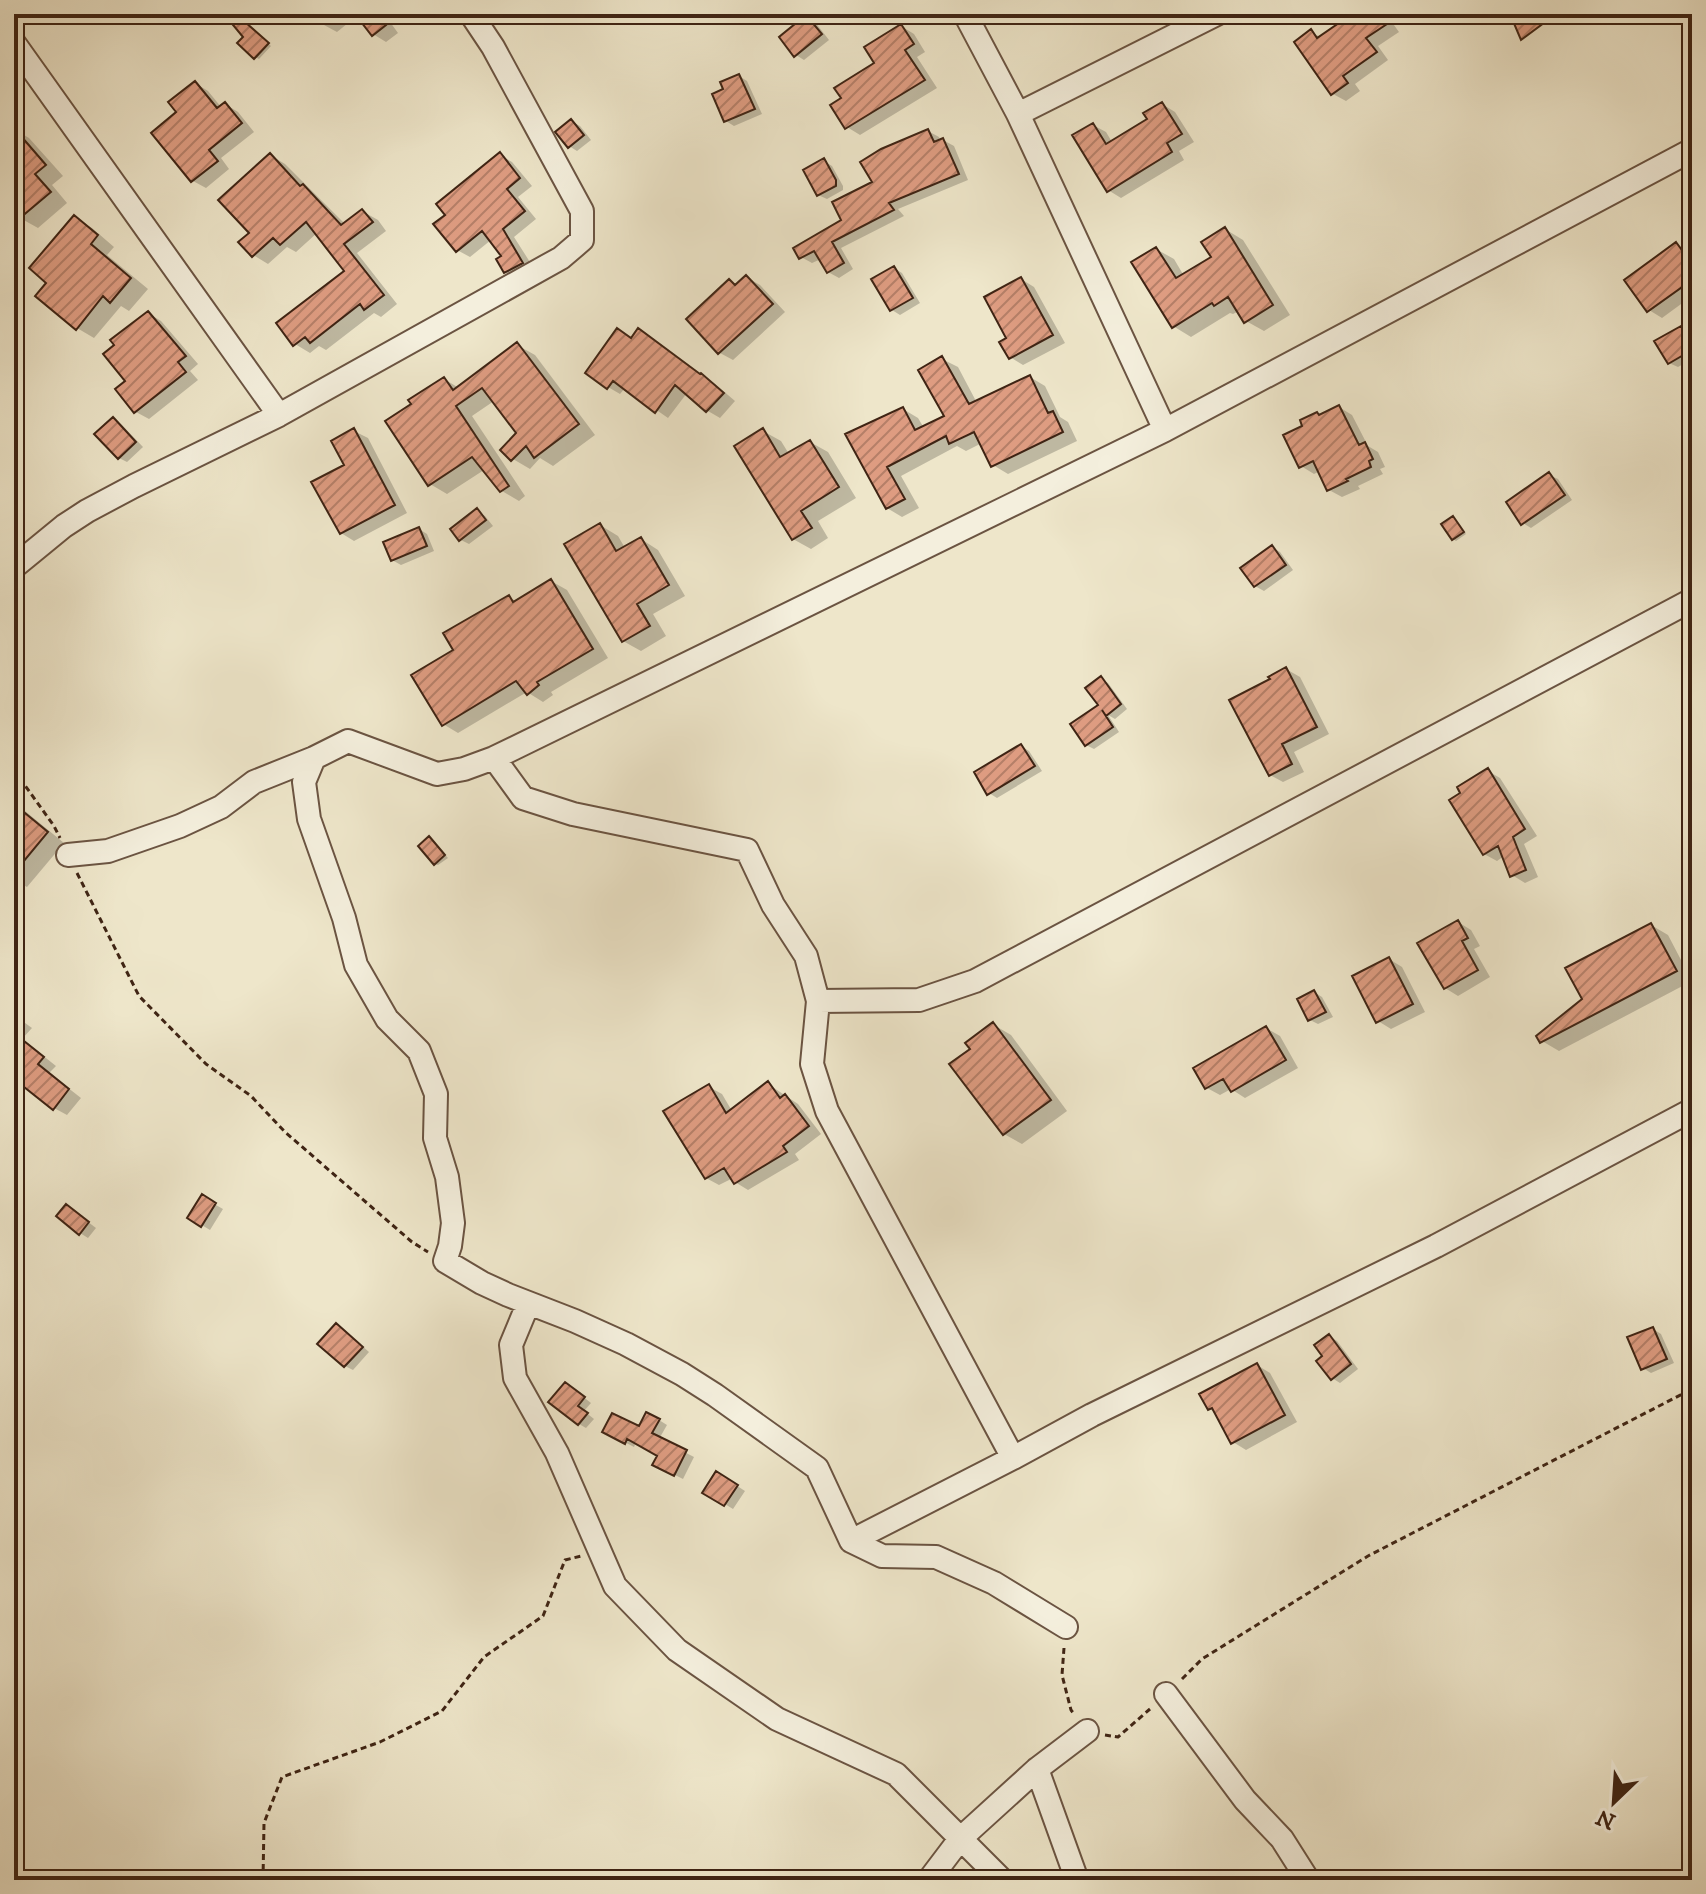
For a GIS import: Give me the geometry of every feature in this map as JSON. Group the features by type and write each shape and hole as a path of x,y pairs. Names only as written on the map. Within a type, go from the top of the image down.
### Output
{"street":[{"path":"14,567 87,511 279,415 561,258 582,240 582,211 493,47 471,14"},
{"path":"965,14 1018,114 1165,430"},
{"path":"1018,114 1217,14"},
{"path":"14,43 279,415"},
{"path":"68,855 108,851 180,826 221,807 254,782 348,741 437,774 464,769 494,758 1165,430 1692,150"},
{"path":"818,1001 919,1000 975,981 1692,600"},
{"path":"314,758 304,782 309,819 344,918 356,965 387,1019 419,1051 436,1094 435,1138 447,1177 453,1223 445,1261 482,1283 626,1344 715,1395 817,1468 851,1541 882,1556 936,1557 994,1583 1066,1627"},
{"path":"494,758 523,798 573,814 747,850 773,905 806,956 818,1001 812,1064 827,1111 1013,1458"},
{"path":"851,1541 1092,1415 1436,1246 1692,1110"},
{"path":"528,1304 511,1345 515,1378 557,1453 615,1586 677,1650 777,1719 896,1774 1002,1880"},
{"path":"1166,1694 1245,1800 1282,1839 1308,1880"},
{"path":"929,1880 960,1839 1037,1769 1087,1731"},
{"path":"1037,1769 1077,1880"}],"path":[{"path":"14,770 54,826 139,996 206,1064 251,1096 285,1132 388,1222 412,1242 445,1261"},
{"path":"1066,1627 1062,1675 1071,1710 1087,1731 1118,1737 1202,1659 1368,1556 1692,1389"},
{"path":"263,1880 264,1823 282,1777 380,1742 442,1711 484,1657 543,1616 565,1560 599,1551"}],"building":[{"path":"224,14 236,14 269,43 254,59 237,43 243,37"},
{"path":"355,14 378,14 386,25 372,36"},
{"path":"1352,14 1380,14 1387,24 1366,38 1377,52 1343,76 1348,83 1331,95 1294,42 1311,29 1317,38"},
{"path":"1510,14 1556,14 1521,40"},
{"path":"806,15 822,34 794,57 779,37"},
{"path":"901,24 914,44 905,50 925,80 845,129 830,105 841,98 834,88 874,63 864,47"},
{"path":"739,74 755,109 724,122 712,94 723,89 720,82"},
{"path":"195,81 217,108 225,102 242,123 209,150 218,161 191,182 151,133 176,112 168,102"},
{"path":"1162,102 1182,134 1167,143 1172,152 1107,192 1072,135 1093,123 1106,144 1147,119 1143,113"},
{"path":"571,119 584,135 568,148 555,132"},
{"path":"14,128 46,165 35,174 51,192 14,223"},
{"path":"928,129 934,142 943,138 959,174 889,203 894,210 832,242 844,263 827,273 814,251 799,259 793,248 841,220 832,202 872,182 860,162 881,149"},
{"path":"500,152 520,178 507,189 525,211 503,229 523,263 504,273 496,259 501,256 482,231 456,252 433,224 445,215 436,204"},
{"path":"270,153 341,225 362,209 373,222 344,244 384,295 364,310 360,304 310,343 305,337 293,346 276,323 344,271 306,222 280,245 273,238 252,257 238,242 249,233 218,200"},
{"path":"824,158 836,186 817,196 803,170"},
{"path":"74,215 98,235 91,244 131,278 110,303 103,296 76,330 35,296 46,283 29,268"},
{"path":"1225,227 1273,305 1244,323 1228,297 1214,306 1212,303 1172,328 1131,262 1156,247 1176,278 1211,257 1201,242"},
{"path":"1676,242 1692,264 1692,280 1647,312 1624,280"},
{"path":"894,266 913,298 890,311 871,279"},
{"path":"746,275 773,304 718,354 686,319 729,279 735,285"},
{"path":"1021,277 1053,335 1009,359 999,342 1006,338 984,297"},
{"path":"148,311 186,356 178,362 186,372 134,413 115,389 125,381 103,354 114,345 110,340"},
{"path":"1681,326 1692,350 1668,364 1654,341"},
{"path":"617,328 631,338 638,328 724,393 706,412 675,385 655,413 613,381 607,389 585,373"},
{"path":"517,342 579,424 534,458 526,446 511,461 500,450 516,433 482,388 456,406 509,486 500,492 472,457 428,486 385,421 411,404 408,400 444,377 453,390"},
{"path":"942,356 969,404 1030,375 1048,413 1053,411 1063,432 991,467 974,432 949,444 946,436 887,467 905,499 886,509 845,434 903,407 915,430 944,416 918,370"},
{"path":"1339,405 1359,445 1365,442 1373,459 1369,461 1371,467 1327,491 1313,461 1299,468 1283,435 1302,426 1300,420"},
{"path":"113,417 136,442 118,459 94,434"},
{"path":"354,428 395,505 340,534 311,482 344,465 331,441"},
{"path":"763,428 780,457 810,440 839,487 801,511 812,528 792,540 734,446"},
{"path":"1549,472 1565,495 1521,525 1506,502"},
{"path":"477,508 486,520 459,541 450,529"},
{"path":"1453,516 1464,532 1452,540 1441,524"},
{"path":"600,523 616,551 641,537 669,585 637,604 650,626 622,642 564,544"},
{"path":"419,527 427,546 391,561 383,542"},
{"path":"1272,545 1286,565 1254,587 1240,568"},
{"path":"551,579 593,649 537,682 539,685 527,695 516,681 442,726 411,675 453,650 443,633 509,595 513,602"},
{"path":"1286,667 1317,727 1282,744 1292,764 1269,776 1229,700"},
{"path":"1101,676 1121,704 1106,716 1102,710 1113,727 1085,746 1070,724 1098,705 1085,688"},
{"path":"1021,744 1035,766 987,795 974,772"},
{"path":"1488,768 1525,829 1513,837 1526,870 1510,877 1498,846 1483,855 1449,800 1460,793 1457,787"},
{"path":"14,804 48,832 14,873"},
{"path":"429,836 445,855 434,865 418,846"},
{"path":"1458,920 1468,938 1462,941 1478,970 1444,989 1417,943"},
{"path":"1651,923 1677,971 1540,1043 1536,1036 1582,999 1565,968"},
{"path":"1389,957 1413,1004 1376,1023 1352,976"},
{"path":"1314,990 1326,1012 1308,1021 1297,999"},
{"path":"993,1022 1051,1100 1003,1135 949,1064 970,1049 965,1043"},
{"path":"1266,1026 1286,1060 1231,1092 1223,1079 1205,1089 1193,1068"},
{"path":"14,1033 44,1057 38,1064 69,1089 53,1110 14,1079"},
{"path":"768,1081 780,1098 785,1094 809,1126 783,1146 787,1152 734,1184 724,1168 705,1179 663,1111 709,1084 726,1113"},
{"path":"202,1194 216,1203 201,1227 187,1218"},
{"path":"66,1204 89,1222 79,1235 56,1216"},
{"path":"336,1323 363,1347 344,1367 317,1344"},
{"path":"1653,1327 1667,1359 1641,1370 1627,1337"},
{"path":"1329,1334 1351,1364 1331,1380 1316,1361 1322,1356 1314,1345"},
{"path":"1257,1363 1285,1415 1231,1444 1212,1408 1208,1410 1199,1394"},
{"path":"565,1382 585,1397 578,1406 588,1413 578,1425 548,1402"},
{"path":"646,1412 660,1419 652,1433 687,1450 674,1476 652,1465 657,1456 627,1439 625,1444 602,1432 612,1413 639,1426"},
{"path":"716,1471 738,1485 724,1506 702,1493"}]}
